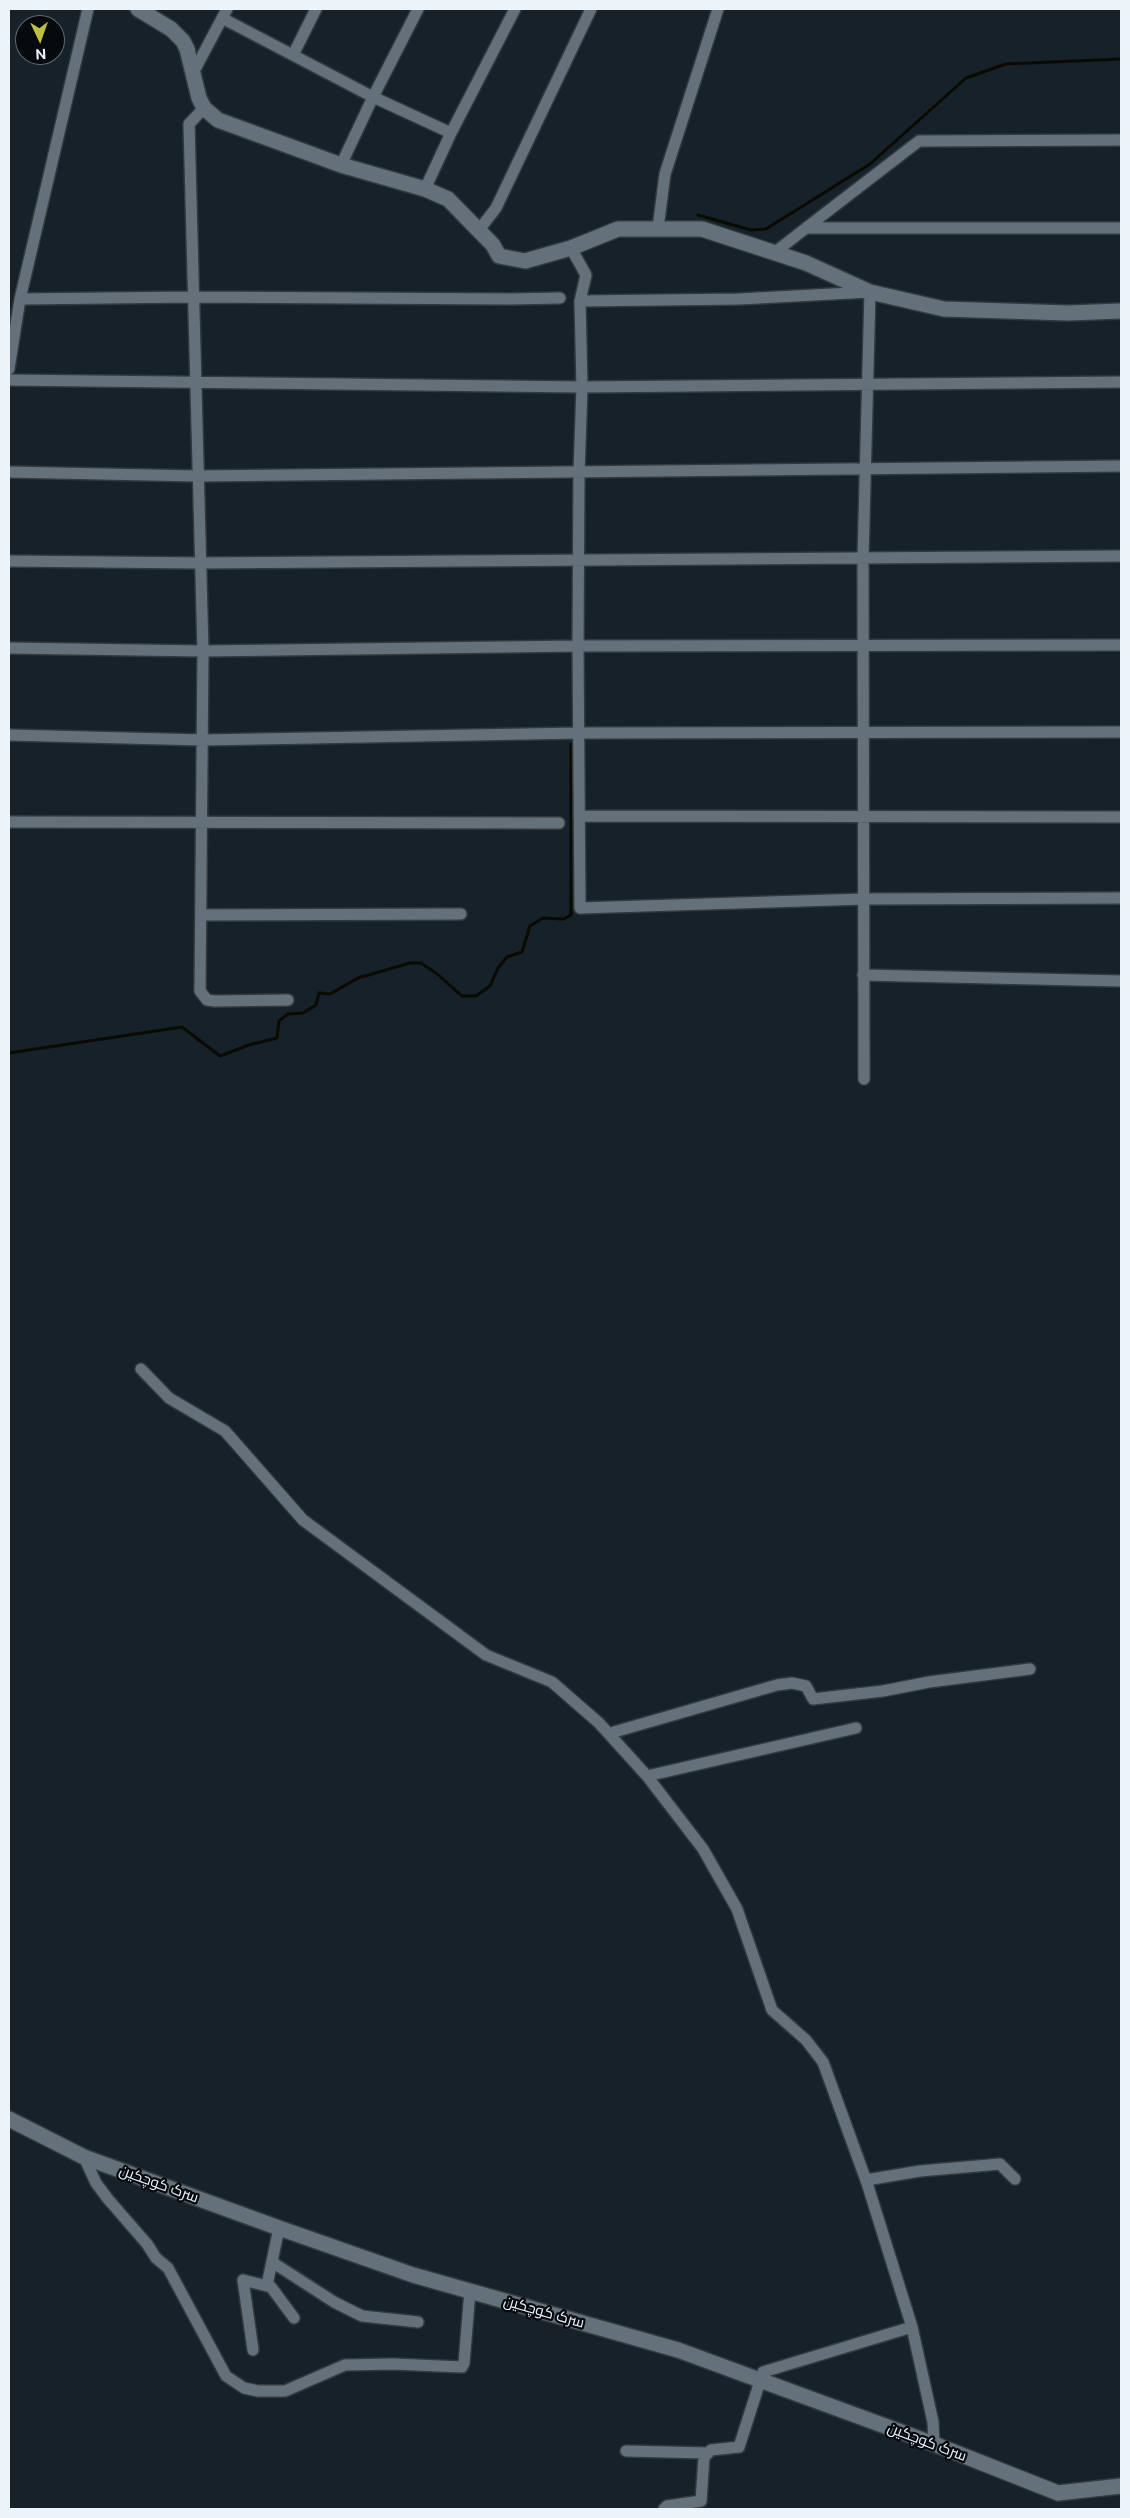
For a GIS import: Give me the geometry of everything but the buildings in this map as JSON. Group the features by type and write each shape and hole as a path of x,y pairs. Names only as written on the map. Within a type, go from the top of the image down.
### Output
{"main road":[{"path":"138,9 171,30 183,41 187,49 192,75 204,108 218,120 341,165 425,189 448,199 479,230 499,256 525,261 577,259 618,229 702,229 806,263 870,292 944,309 1068,313 1121,311"},
{"name":"سرک کوچکین","path":"9,2118 84,2156 279,2228 413,2275 678,2350 934,2444 1058,2492 1121,2486"}],"street":[{"path":"9,369 20,299 88,9"},
{"path":"293,55 316,9"},
{"path":"341,165 372,97 418,9"},
{"path":"425,189 451,133 515,9"},
{"path":"479,230 496,208 591,9"},
{"path":"658,228 665,174 718,9"},
{"path":"192,75 224,13 293,55 372,97 451,133"},
{"path":"204,108 189,124 194,383 203,651 200,992 207,1000 288,1000"},
{"path":"774,253 918,141 1121,140"},
{"path":"806,228 1121,228"},
{"path":"577,259 586,281 580,301 582,388 579,473 578,646 580,908 864,899 1121,898"},
{"path":"580,301 739,300 870,292 863,559 864,1079"},
{"path":"20,299 193,297 510,300 560,298"},
{"path":"9,380 582,388 1121,382"},
{"path":"9,472 197,476 1121,466"},
{"path":"9,561 199,563 1121,556"},
{"path":"9,648 203,651 578,646 1121,645"},
{"path":"9,735 203,740 579,733 1121,732"},
{"path":"579,816 1121,817"},
{"path":"9,822 559,823"},
{"path":"201,915 461,914"},
{"path":"863,974 1121,981"},
{"path":"141,1369 169,1398 226,1431 303,1520 486,1655 552,1682 599,1723 647,1776 703,1850 737,1909 772,2010 806,2040 823,2062 866,2180 912,2327 933,2422 934,2444"},
{"path":"610,1736 614,1732 777,1685 792,1683 806,1686 812,1699 883,1691 929,1682 1030,1669"},
{"path":"647,1776 856,1728"},
{"path":"84,2156 96,2183 108,2200 147,2244 156,2258 168,2268 226,2376 244,2388 258,2391 285,2391 345,2365 393,2364 462,2368 470,2291"},
{"path":"866,2180 920,2170 1000,2164 1015,2179"},
{"path":"267,2285 279,2228"},
{"path":"272,2262 334,2302 362,2316 418,2322"},
{"path":"253,2350 243,2281 271,2287 294,2318"},
{"path":"626,2452 707,2452 739,2447 760,2380 766,2371 912,2327"},
{"path":"664,2509 667,2506 701,2501 704,2457 707,2452"}],"waterway":[{"path":"698,215 751,230 766,229 870,164 966,78 1006,64 1121,59"},
{"path":"9,1053 182,1027 220,1056 249,1045 277,1038 279,1021 288,1014 303,1013 316,1005 319,993 330,994 358,978 410,963 421,963 436,973 462,996 476,996 490,986 498,968 507,957 522,952 530,926 543,918 564,919 571,915 571,744"}]}
